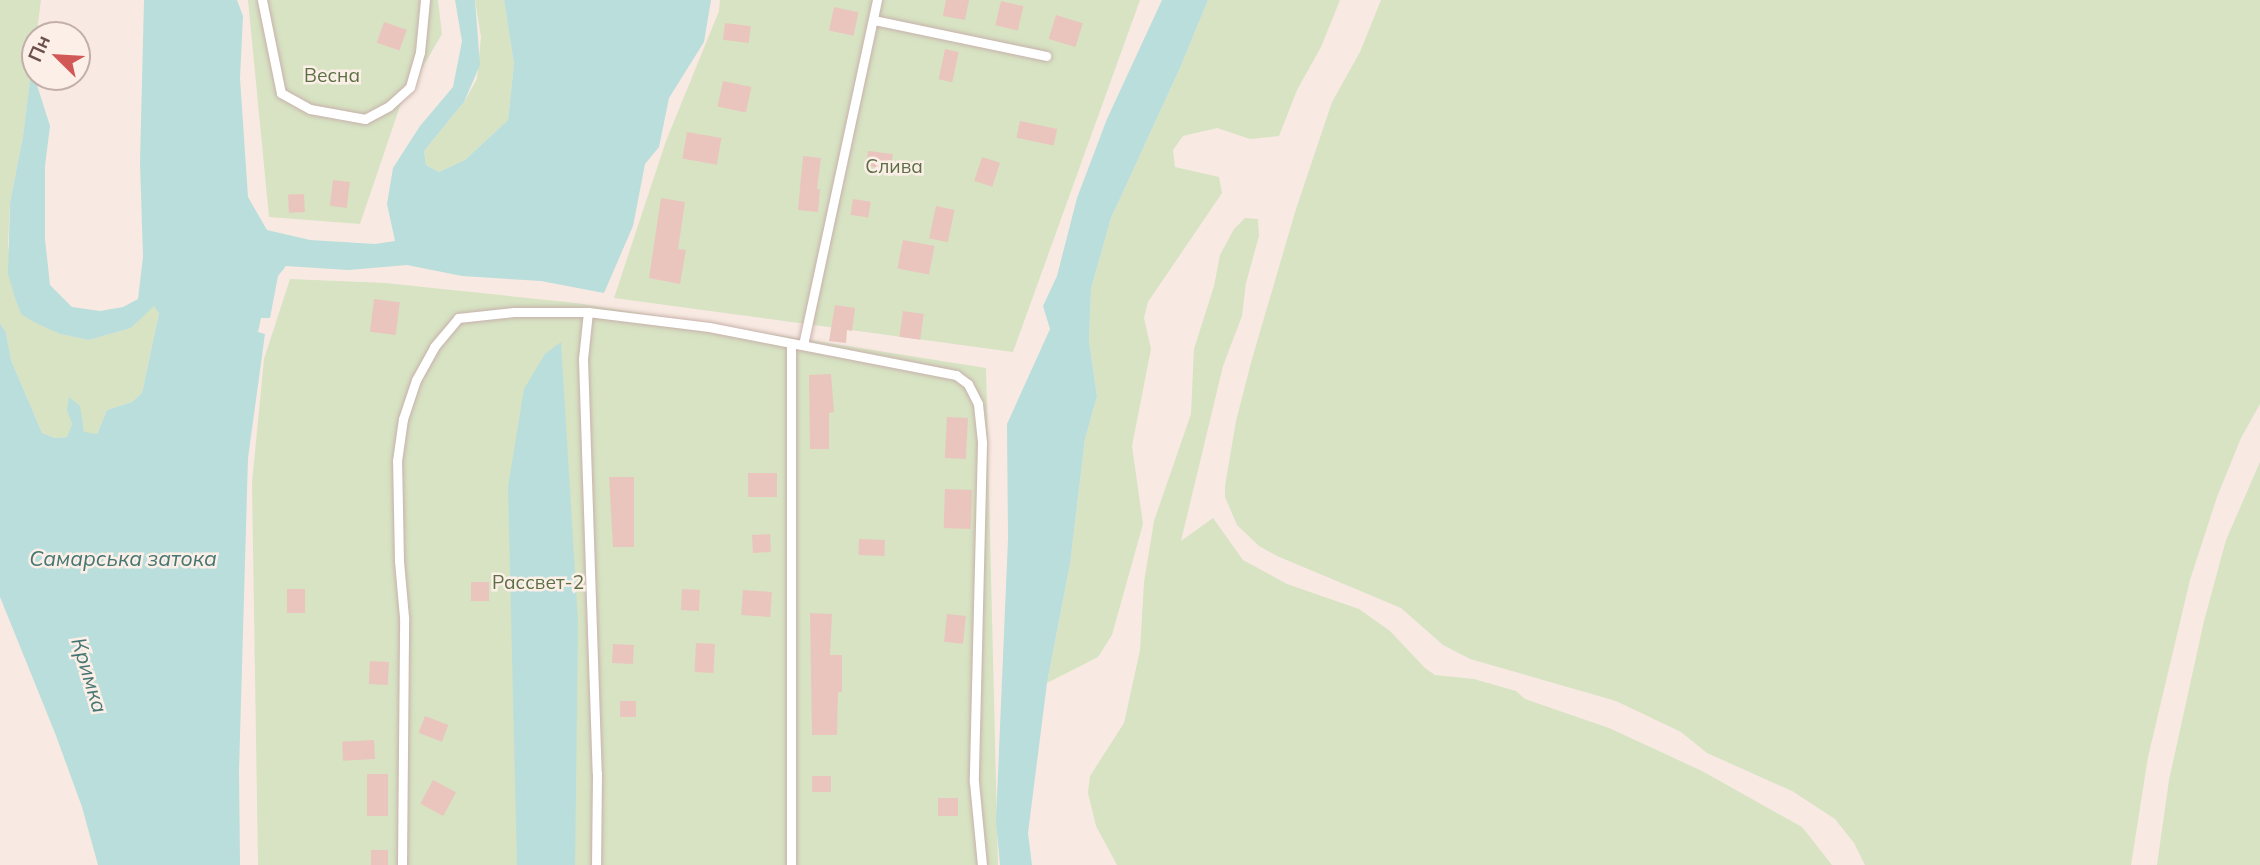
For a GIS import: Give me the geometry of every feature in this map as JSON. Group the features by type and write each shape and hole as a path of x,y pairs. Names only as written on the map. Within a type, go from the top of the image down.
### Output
{"lane":[{"path":"261,0 281,93 310,109 365,119 389,106 410,86 421,52 426,20 425,0"},
{"path":"803,345 877,0"},
{"path":"874,20 1046,56"},
{"path":"402,865 404,617 399,561 397,461 403,419 416,380 434,347 458,318 514,312 588,312 709,327 956,375 968,384 978,404 982,443 974,782 982,865"},
{"path":"588,312 583,359 597,774 596,865"},
{"path":"791,344 791,865"}],"green space":[{"path":"0,0 41,0 38,21 21,21 21,91 29,91 10,203 8,245 16,301 21,314 60,334 89,340 131,328 154,305 159,313 142,393 132,402 107,410 97,434 84,433 79,406 67,411 72,424 67,437 55,438 42,433 11,360 6,333 0,323"},
{"name":"Весна","path":"248,0 438,0 442,34 400,106 360,224 269,217"},
{"path":"475,0 504,0 514,64 508,120 465,160 439,172 426,165 424,151 464,102 477,79 481,37"},
{"name":"Слива","path":"720,0 1140,0 1013,352 614,298 666,141 719,11"},
{"path":"1208,0 1340,0 1321,47 1297,90 1279,136 1250,139 1217,128 1183,136 1173,150 1175,167 1219,177 1222,193 1148,302 1144,318 1151,349 1132,446 1143,524 1112,635 1098,657 1047,683 1070,564 1085,439 1097,396 1089,341 1091,289 1111,218"},
{"path":"1381,0 2260,0 2260,404 2241,438 2217,497 2190,580 2148,757 2131,865 1865,865 1854,843 1835,819 1792,791 1707,753 1681,732 1616,701 1470,659 1443,645 1401,608 1277,556 1259,546 1237,525 1225,497 1225,486 1236,421 1252,359 1296,209 1332,102 1360,52"},
{"path":"1245,218 1258,219 1259,236 1246,283 1242,316 1223,366 1181,541 1213,518 1243,560 1287,584 1359,609 1390,631 1435,675 1474,679 1516,691 1525,699 1609,728 1702,771 1802,827 1832,865 1117,865 1096,826 1088,793 1090,776 1124,723 1140,650 1144,582 1154,521 1191,414 1194,349 1214,286 1220,255 1234,229"},
{"name":"Рассвет-2","path":"290,279 385,283 576,303 986,368 998,865 258,865 252,483 264,359"},
{"path":"2260,462 2260,865 2157,865 2169,780 2204,621 2226,540"}],"water":[{"name":"Самарська затока","path":"144,0 237,0 243,16 240,78 248,197 267,230 310,240 375,244 395,241 387,204 393,168 420,126 453,87 462,41 455,0 475,0 480,65 464,102 424,151 426,165 439,172 465,160 508,120 514,64 504,0 711,0 704,42 669,98 659,147 645,164 633,226 604,293 541,281 462,276 407,265 348,270 286,266 278,276 270,318 261,318 258,332 265,334 248,458 239,771 240,865 98,865 82,807 55,733 0,597 0,323 6,333 11,360 42,433 55,438 67,437 72,424 67,411 69,397 80,406 84,432 97,434 107,410 132,402 142,393 159,313 154,306 131,328 89,340 60,334 21,314 8,274 10,203 29,91 39,91 50,126 45,166 45,239 50,285 72,307 100,311 123,307 138,299 143,257 140,162"},
{"path":"1162,0 1208,0 1111,218 1091,289 1089,341 1097,396 1085,439 1070,564 1047,683 1028,833 1032,865 1000,865 996,821 1008,539 1007,424 1050,329 1043,306 1057,276 1077,198 1107,119"},
{"path":"561,342 578,622 575,865 517,865 508,487 524,389 545,354"}],"building":[{"path":"946,0 969,0 965,20 943,16"},
{"path":"1001,1 1023,6 1018,31 995,25"},
{"path":"834,7 858,12 853,36 829,30"},
{"path":"1056,15 1083,23 1075,47 1049,39"},
{"path":"384,22 407,30 400,51 377,43"},
{"path":"725,23 751,26 749,43 723,40"},
{"path":"945,49 959,52 952,82 939,79"},
{"path":"723,81 751,87 746,112 718,106"},
{"path":"1020,121 1057,129 1054,146 1016,138"},
{"path":"687,132 721,138 717,165 682,159"},
{"path":"868,151 893,154 891,169 866,166"},
{"path":"803,156 821,158 817,189 820,189 818,212 798,210"},
{"path":"982,157 1000,163 992,187 974,181"},
{"path":"333,180 350,182 347,208 330,206"},
{"path":"304,194 305,212 289,213 288,195"},
{"path":"661,198 685,202 678,249 686,250 680,284 649,278"},
{"path":"853,199 871,202 868,218 850,215"},
{"path":"936,206 955,210 948,242 929,238"},
{"path":"903,240 934,246 929,275 897,268"},
{"path":"374,299 400,302 396,335 370,332"},
{"path":"835,305 855,308 852,331 847,330 846,343 829,341"},
{"path":"903,311 924,314 920,340 899,337"},
{"path":"831,374 834,412 829,413 829,449 810,449 809,375"},
{"path":"947,417 968,418 966,459 945,458"},
{"path":"748,473 777,473 777,497 748,497"},
{"path":"609,477 634,477 634,547 613,547"},
{"path":"945,489 972,490 971,529 944,528"},
{"path":"770,534 771,552 753,553 752,535"},
{"path":"859,539 885,540 884,556 858,555"},
{"path":"471,582 489,582 489,601 471,601"},
{"path":"287,589 305,589 305,613 287,613"},
{"path":"682,589 700,590 699,611 681,610"},
{"path":"743,590 772,592 770,617 741,615"},
{"path":"810,613 832,614 830,655 842,655 842,692 838,692 837,735 812,735"},
{"path":"947,614 966,616 963,644 944,642"},
{"path":"696,643 715,644 713,673 694,672"},
{"path":"613,644 634,645 633,664 612,663"},
{"path":"370,661 389,662 388,685 369,684"},
{"path":"620,701 636,701 636,717 620,717"},
{"path":"425,716 448,725 442,742 419,733"},
{"path":"374,740 375,759 343,761 342,742"},
{"path":"367,774 388,774 388,816 367,816"},
{"path":"812,776 831,776 831,792 812,792"},
{"path":"433,780 456,792 443,816 420,804"},
{"path":"938,798 958,798 958,816 938,816"},
{"path":"371,850 388,850 388,865 371,865"}],"water label":[{"name":"Кримка","path":"90,675"}]}
